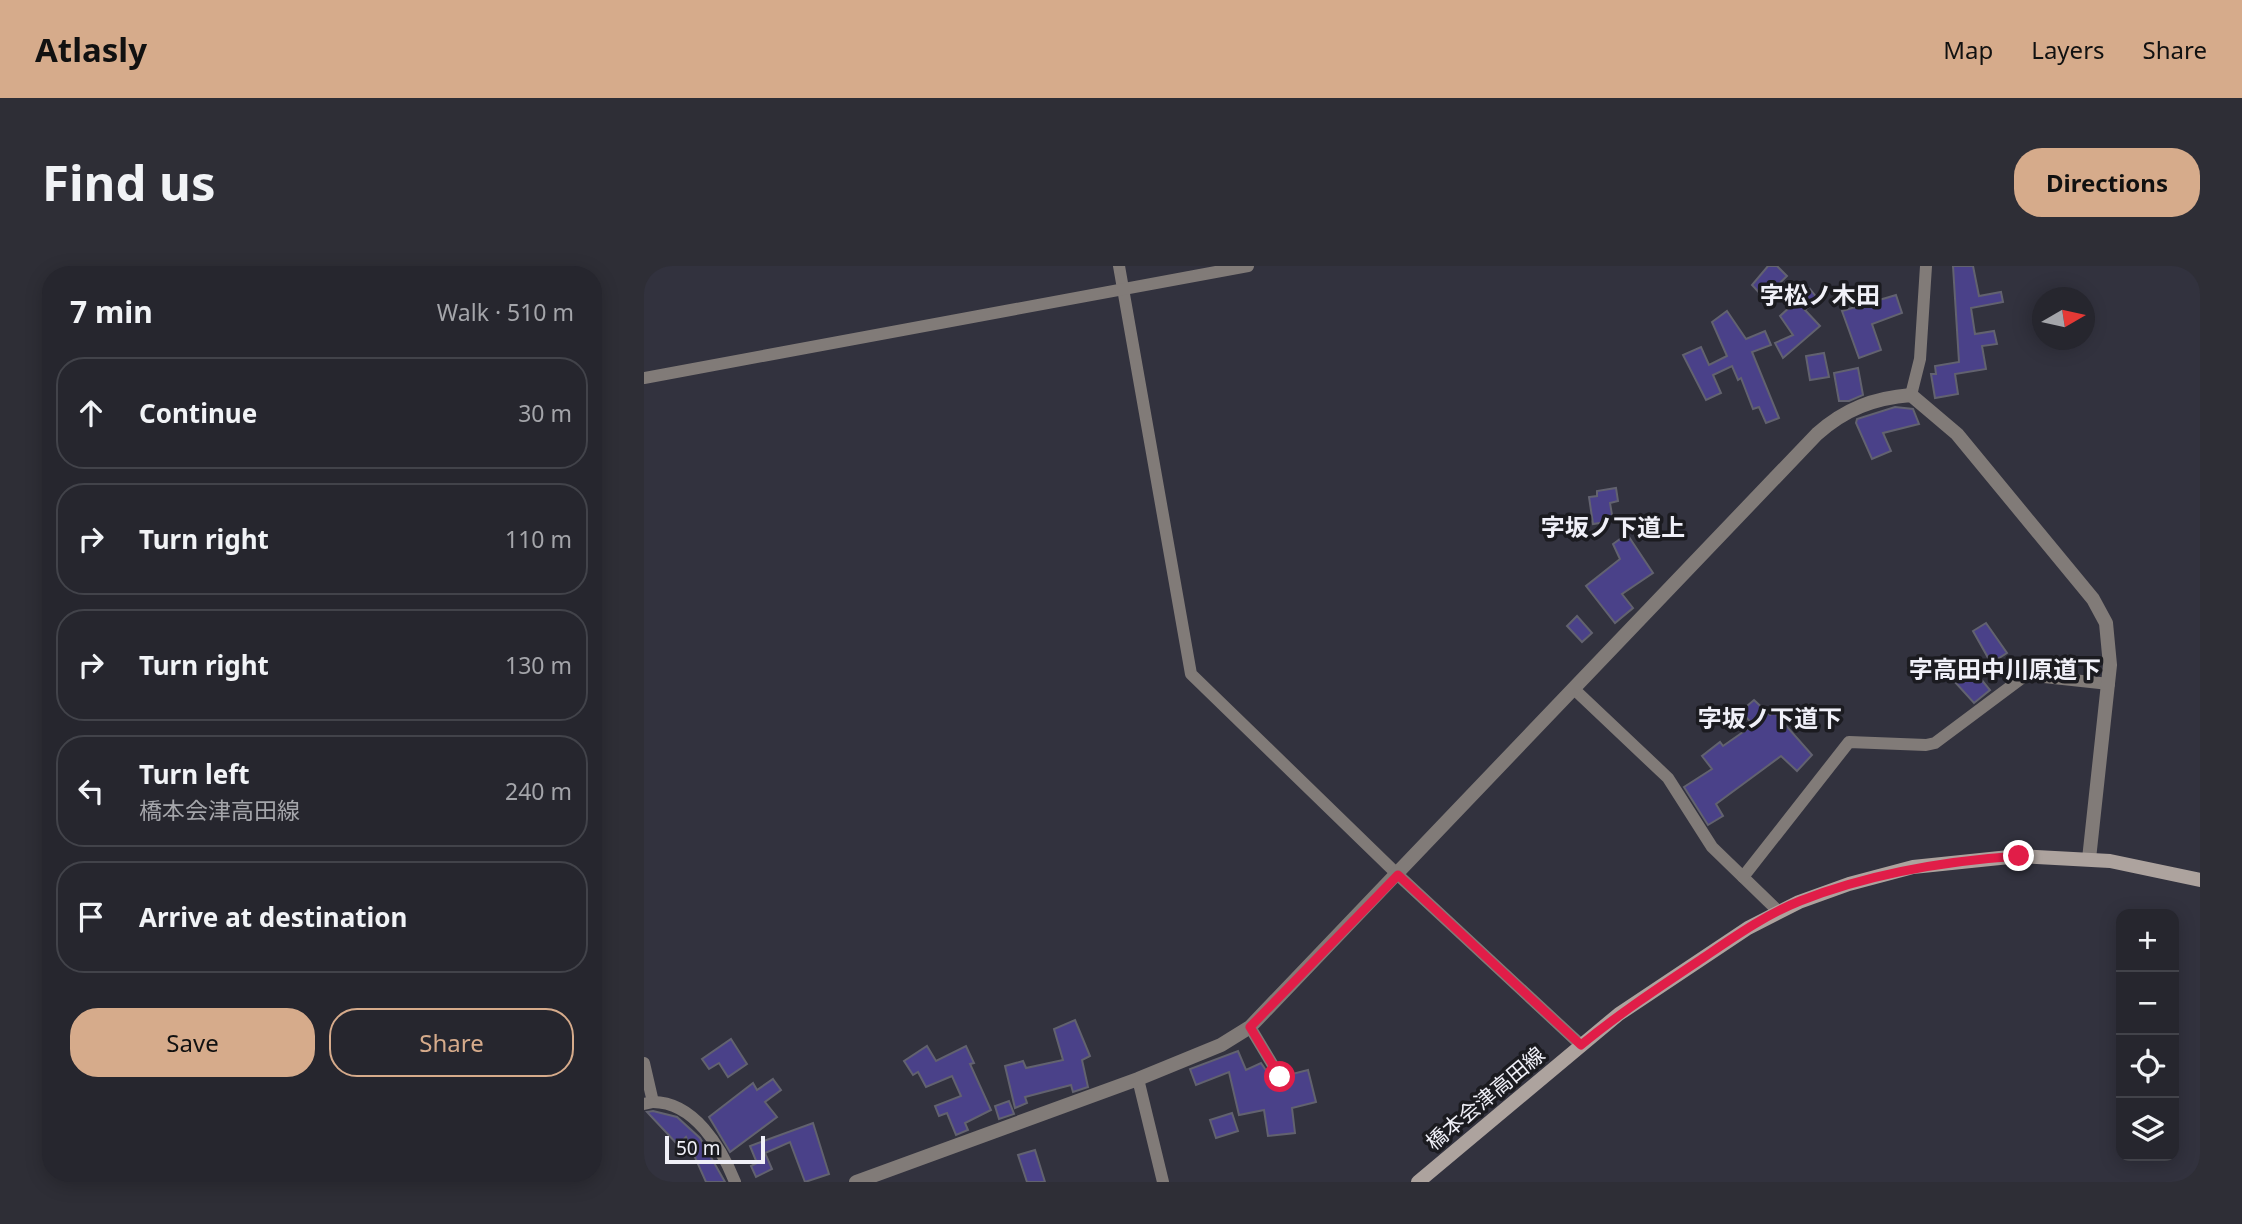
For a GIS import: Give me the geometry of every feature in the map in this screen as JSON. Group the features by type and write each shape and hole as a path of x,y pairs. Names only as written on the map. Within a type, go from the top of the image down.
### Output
{"main road":[{"name":"橋本会津高田線","path":"1418,1182 1619,1014 1779,911 1849,884 1913,867 2019,856 2089,859 2200,880"}],"street":[{"path":"1119,266 1191,674 1398,875 1581,1045"},
{"path":"644,378 1248,266"},
{"path":"1911,395 1920,359 1926,266"},
{"path":"856,1182 876,1179 1138,1079 1221,1045 1250,1027 1825,427 1850,409 1873,401 1911,395 1957,435 2093,599 2106,624 2110,647 2109,684 2089,859"},
{"path":"1743,877 1849,742 1926,746 1935,743 2029,674 2109,684"},
{"path":"1575,690 1668,778 1712,847 1779,911"},
{"path":"1250,1027 1280,1077"},
{"path":"644,1063 648,1103 676,1105 695,1120 730,1168 735,1182"},
{"path":"1138,1079 1163,1182"}],"building":[{"path":"1768,266 1777,266 1787,276 1764,298 1752,285"},
{"path":"1953,266 1973,266 1979,296 2001,292 2003,302 1971,308 1975,334 1994,331 1997,344 1982,346 1986,369 1955,374 1958,394 1935,398 1931,374 1936,374 1935,366 1959,362"},
{"path":"1810,289 1818,299 1805,310 1820,326 1783,358 1775,343 1793,335 1780,316"},
{"path":"1896,295 1902,313 1872,324 1881,350 1859,358 1842,311"},
{"path":"1727,311 1746,339 1765,331 1771,345 1752,352 1779,418 1766,423 1759,407 1753,409 1741,378 1738,380 1732,366 1713,375 1721,393 1706,400 1683,355 1701,347 1709,365 1727,356 1712,322"},
{"path":"1824,353 1829,377 1810,380 1806,356"},
{"path":"1858,368 1863,395 1849,401 1839,401 1834,373"},
{"path":"1895,407 1913,409 1919,424 1883,433 1891,451 1872,459 1856,423 1857,419"},
{"path":"1616,488 1618,501 1610,503 1613,521 1593,524 1589,497 1597,496 1597,491"},
{"path":"1627,534 1653,573 1622,594 1633,608 1615,623 1586,586 1620,559 1613,544"},
{"path":"1577,616 1592,633 1582,642 1567,626"},
{"path":"1986,623 2007,653 1991,663 1973,631"},
{"path":"1972,668 1990,690 1974,703 1955,682"},
{"path":"1754,700 1770,715 1774,712 1812,755 1797,771 1781,756 1716,804 1723,816 1708,825 1684,787 1712,769 1702,756 1720,742 1723,746 1753,725 1741,711"},
{"path":"1075,1020 1090,1056 1082,1060 1088,1087 1073,1092 1071,1085 1025,1097 1027,1103 1015,1108 1005,1066 1023,1061 1026,1068 1063,1060 1054,1029"},
{"path":"731,1039 747,1064 728,1077 719,1063 709,1069 702,1059"},
{"path":"927,1046 936,1061 966,1046 974,1063 970,1064 991,1110 965,1123 968,1130 956,1135 947,1113 939,1116 935,1106 961,1096 952,1076 926,1087 918,1072 913,1075 904,1061"},
{"path":"1238,1051 1246,1070 1261,1063 1276,1085 1285,1084 1288,1075 1308,1070 1316,1102 1292,1108 1295,1133 1268,1136 1264,1110 1239,1115 1229,1072 1196,1085 1190,1069"},
{"path":"773,1079 781,1090 765,1102 777,1117 730,1152 709,1117 753,1083 757,1090"},
{"path":"1009,1101 1014,1114 999,1119 995,1106"},
{"path":"647,1112 677,1117 700,1138 725,1182 706,1182 686,1137 678,1145"},
{"path":"1232,1113 1238,1131 1216,1138 1210,1120"},
{"path":"813,1123 829,1174 805,1182 790,1142 765,1153 772,1169 756,1177 751,1166 757,1163 750,1146"},
{"path":"1035,1150 1045,1182 1027,1182 1018,1155"}],"district":[{"name":"字松ノ木田","path":"1820,294"},
{"name":"字坂ノ下道上","path":"1613,526"},
{"name":"字高田中川原道下","path":"2005,668"},
{"name":"字坂ノ下道下","path":"1770,717"}],"route":[{"path":"1280,1077 1250,1027 1398,875 1581,1045 1619,1014 1748,928 1799,902 1849,884 1913,867 2019,856"}]}
